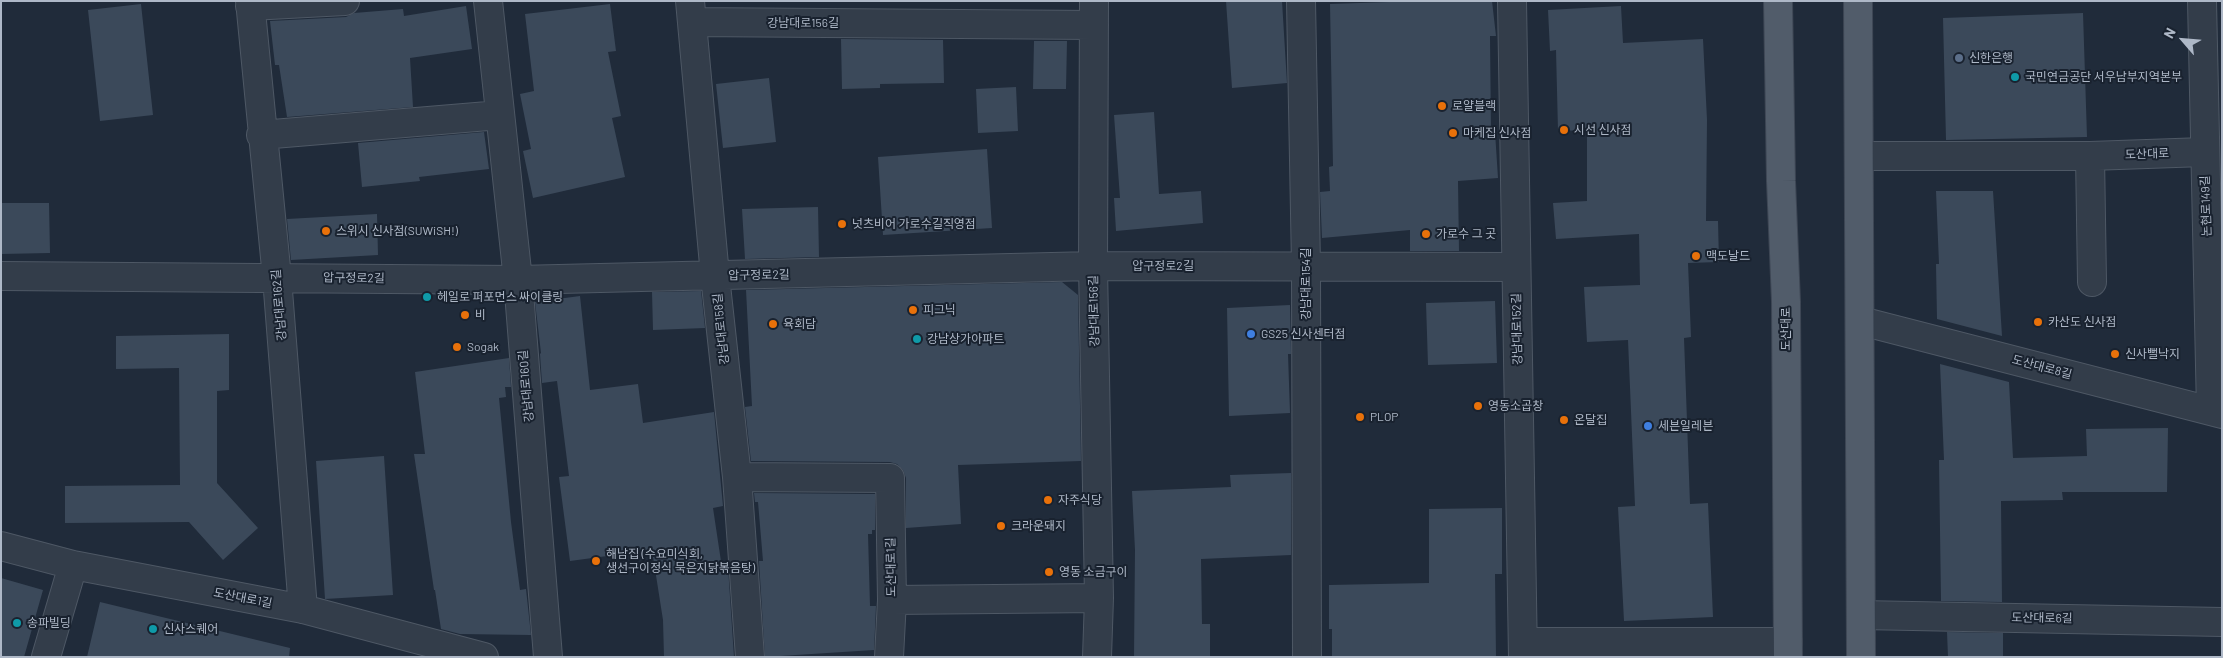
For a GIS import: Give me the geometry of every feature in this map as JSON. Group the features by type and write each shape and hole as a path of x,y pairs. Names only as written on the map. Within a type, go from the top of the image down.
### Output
{"main road":[{"name":"도산대로","path":"1778,1 1781,181 1786,302 1788,649"},
{"path":"1858,1 1861,322 1861,657"}],"street":[{"path":"250,4 345,1"},
{"name":"강남대로160길","path":"488,1 518,280 548,657"},
{"name":"강남대로154길","path":"1301,1 1306,266 1307,657"},
{"name":"강남대로152길","path":"1512,1 1523,649"},
{"name":"논현로149길","path":"2202,1 2204,152 2214,232 2216,412"},
{"name":"강남대로162길","path":"250,4 261,135 277,278 303,609"},
{"name":"강남대로156길","path":"691,12 1094,13 1093,266 1099,598 1098,657"},
{"name":"강남대로158길","path":"691,12 715,276 737,477 750,657"},
{"path":"261,135 500,115"},
{"name":"도산대로","path":"1859,156 2090,156 2204,152"},
{"path":"2090,156 2092,282"},
{"name":"압구정로2길","path":"1,276 518,280 1093,266 1516,267"},
{"name":"도산대로8길","path":"1861,322 2216,412"},
{"name":"도산대로1길","path":"737,477 890,478 892,600 889,657"},
{"name":"도산대로1길","path":"1,546 73,565 303,609 484,657"},
{"path":"46,657 73,565"},
{"path":"892,600 1099,598"},
{"name":"도산대로6길","path":"1861,615 2222,622"},
{"path":"1523,649 1788,649"}],"building":[{"path":"1226,1 1282,1 1287,83 1232,88"},
{"path":"1492,1 1496,36 1490,36 1491,132 1495,132 1498,178 1458,181 1459,251 1410,251 1410,230 1322,238 1320,192 1330,191 1329,167 1333,166 1330,4"},
{"path":"141,4 153,115 100,121 88,10"},
{"path":"610,4 616,51 608,52 621,116 612,118 625,177 533,198 523,151 531,149 520,94 534,91 525,14"},
{"path":"466,6 472,49 410,58 413,107 287,117 279,65 275,65 270,21 346,17 354,13 403,9 404,16"},
{"path":"1621,6 1623,43 1703,39 1707,120 1706,221 1718,221 1719,262 1688,263 1691,337 1684,338 1690,504 1708,503 1713,617 1624,621 1618,507 1635,506 1628,340 1587,342 1584,287 1640,285 1639,234 1556,239 1553,203 1587,201 1587,130 1558,131 1556,50 1550,51 1548,10"},
{"name":"국민연금공단 서우남부지역본부","path":"2083,13 2087,137 1946,140 1943,18"},
{"path":"841,39 943,40 944,83 880,84 880,88 842,89"},
{"path":"1034,41 1067,41 1066,89 1033,89"},
{"path":"769,78 776,142 723,148 716,84"},
{"path":"1016,87 1018,131 978,133 976,89"},
{"path":"1154,112 1159,194 1201,191 1203,223 1116,231 1114,198 1120,198 1114,115"},
{"path":"484,132 489,169 419,177 420,181 362,187 358,143"},
{"path":"987,149 992,228 883,235 878,157"},
{"path":"1936,191 1993,191 2002,336 1937,319 1936,264 1939,264"},
{"path":"1,203 49,203 50,253 1,254"},
{"path":"818,207 819,257 745,259 742,209"},
{"path":"377,214 378,255 291,260 287,219"},
{"name":"강남상가아파트","path":"1062,282 1078,295 1081,461 958,465 961,524 906,528 906,478 903,470 897,464 890,462 751,461 745,407 752,406 746,290"},
{"path":"701,291 705,328 653,330 652,292"},
{"path":"580,296 590,390 638,384 643,423 714,412 723,506 713,508 722,568 728,567 734,657 664,657 663,620 652,550 570,561 559,477 569,476 557,381 542,383 541,353 535,302"},
{"path":"1495,301 1497,363 1428,365 1426,303"},
{"path":"1290,305 1291,354 1288,354 1290,413 1229,416 1227,308"},
{"path":"229,334 229,390 217,391 217,483 258,528 223,560 189,522 65,523 65,486 180,485 179,368 116,369 116,336"},
{"path":"509,358 511,387 505,387 506,397 499,398 511,522 520,590 526,589 531,635 460,634 441,629 434,590 414,454 425,454 415,372"},
{"path":"1940,364 2009,382 2013,458 2087,456 2086,429 2168,428 2167,492 2062,492 2063,500 2001,501 2002,602 1941,601 1939,460 1944,460"},
{"path":"384,456 393,595 325,599 316,461"},
{"path":"1291,473 1291,555 1201,559 1202,624 1210,624 1210,657 1134,657 1135,550 1132,491 1231,487 1230,475"},
{"path":"754,493 875,494 875,530 872,530 872,534 868,534 870,606 876,606 874,650 765,657 759,561 763,561 758,502 755,502"},
{"path":"1502,508 1502,574 1495,574 1496,657 1332,657 1332,629 1329,629 1329,585 1429,583 1429,509"},
{"name":"송파빌딩","path":"1,578 43,590 24,657 1,657"},
{"name":"신사스퀘어","path":"100,602 290,648 289,657 87,657"},
{"path":"1947,632 2003,633 2003,657 1948,657"}],"place":[{"name":"신한은행","path":"1959,58"},
{"name":"국민연금공단 서우남부지역본부","path":"2015,77"},
{"name":"로얄블랙","path":"1442,106"},
{"name":"시선 신사점","path":"1564,130"},
{"name":"마케집 신사점","path":"1453,133"},
{"name":"넛츠비어 가로수길직영점","path":"842,224"},
{"name":"스위시 신사점(SUWiSH!)","path":"326,231"},
{"name":"가로수 그 곳","path":"1426,234"},
{"name":"맥도날드","path":"1696,256"},
{"name":"헤일로 퍼포먼스 싸이클링","path":"427,297"},
{"name":"피그닉","path":"913,310"},
{"name":"비","path":"465,315"},
{"name":"카산도 신사점","path":"2038,322"},
{"name":"육회담","path":"773,324"},
{"name":"GS25 신사센터점","path":"1251,334"},
{"name":"강남상가아파트","path":"917,339"},
{"name":"Sogak","path":"457,347"},
{"name":"신사뻘낙지","path":"2115,354"},
{"name":"영동소곱창","path":"1478,406"},
{"name":"PLOP","path":"1360,417"},
{"name":"온달집","path":"1564,420"},
{"name":"세븐일레븐","path":"1648,426"},
{"name":"자주식당","path":"1048,500"},
{"name":"크라운돼지","path":"1001,526"},
{"name":"해남집 (수요미식회, 생선구이정식 묵은지닭볶음탕)","path":"596,561"},
{"name":"영동 소금구이","path":"1049,572"},
{"name":"송파빌딩","path":"17,623"},
{"name":"신사스퀘어","path":"153,629"}]}
